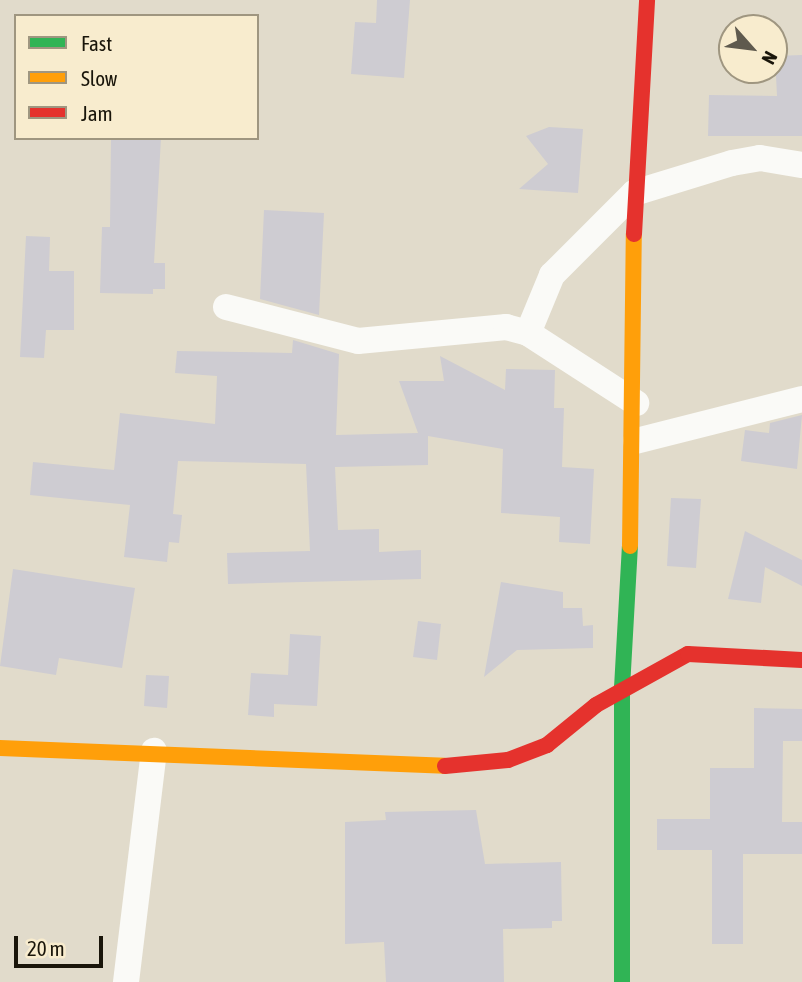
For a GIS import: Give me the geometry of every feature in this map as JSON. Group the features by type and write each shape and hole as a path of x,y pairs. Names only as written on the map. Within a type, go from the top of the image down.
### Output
{"street":[{"path":"622,982 622,688 636,442 634,193 647,0"},
{"path":"528,333 552,275 634,193 732,163 761,158 802,165"},
{"path":"226,307 358,341 506,327 528,333 636,403"},
{"path":"636,442 802,399"},
{"path":"0,748 154,751 457,767 508,760 547,745 622,688 688,654 727,652 802,660"},
{"path":"126,982 154,751"}],"building":[{"path":"377,0 410,0 404,78 351,74 355,22 376,23"},
{"path":"802,55 802,136 708,136 709,95 777,96 776,84 788,84 788,56"},
{"path":"549,127 583,129 578,193 519,189 548,164 526,136"},
{"path":"111,140 161,140 154,263 165,263 165,289 153,289 153,294 100,293 102,227 110,227"},
{"path":"264,210 324,213 319,315 260,299"},
{"path":"26,236 50,237 49,271 74,271 74,330 46,330 44,358 20,357"},
{"path":"293,340 339,354 336,435 418,433 399,381 444,381 440,356 505,390 506,369 555,370 554,408 564,408 562,467 594,469 590,544 559,542 560,517 501,513 503,449 428,436 428,465 335,467 338,530 379,529 379,552 421,550 421,579 228,584 227,553 310,551 306,464 178,461 173,514 182,515 179,543 169,542 167,562 124,557 130,505 30,495 33,462 114,470 120,413 215,424 217,376 175,373 177,351 292,353"},
{"path":"802,415 797,469 741,461 745,430 769,433 770,423"},
{"path":"671,498 701,499 696,568 667,566"},
{"path":"745,531 802,560 802,586 765,567 761,603 728,599"},
{"path":"13,569 135,588 122,668 59,658 56,675 0,666"},
{"path":"501,582 563,592 563,608 582,608 583,626 593,625 593,648 517,650 484,677"},
{"path":"418,621 441,624 437,660 413,657"},
{"path":"290,634 321,636 317,706 274,704 274,717 248,715 251,673 288,675"},
{"path":"146,675 169,676 167,708 144,706"},
{"path":"754,708 802,709 802,741 783,741 782,822 802,822 802,854 743,854 743,944 712,944 712,850 657,850 657,819 710,819 710,768 754,768"},
{"path":"476,810 485,864 561,862 562,921 552,921 552,928 503,929 504,982 386,982 384,942 345,944 345,822 386,820 385,812"}],"traffic: fast":[{"path":"622,982 622,688 630,546"}],"traffic: slow":[{"path":"630,546 634,234"},
{"path":"0,748 445,766"}],"traffic: jam":[{"path":"634,234 647,0"},
{"path":"445,766 508,760 547,745 596,705 688,654 802,660"}]}
